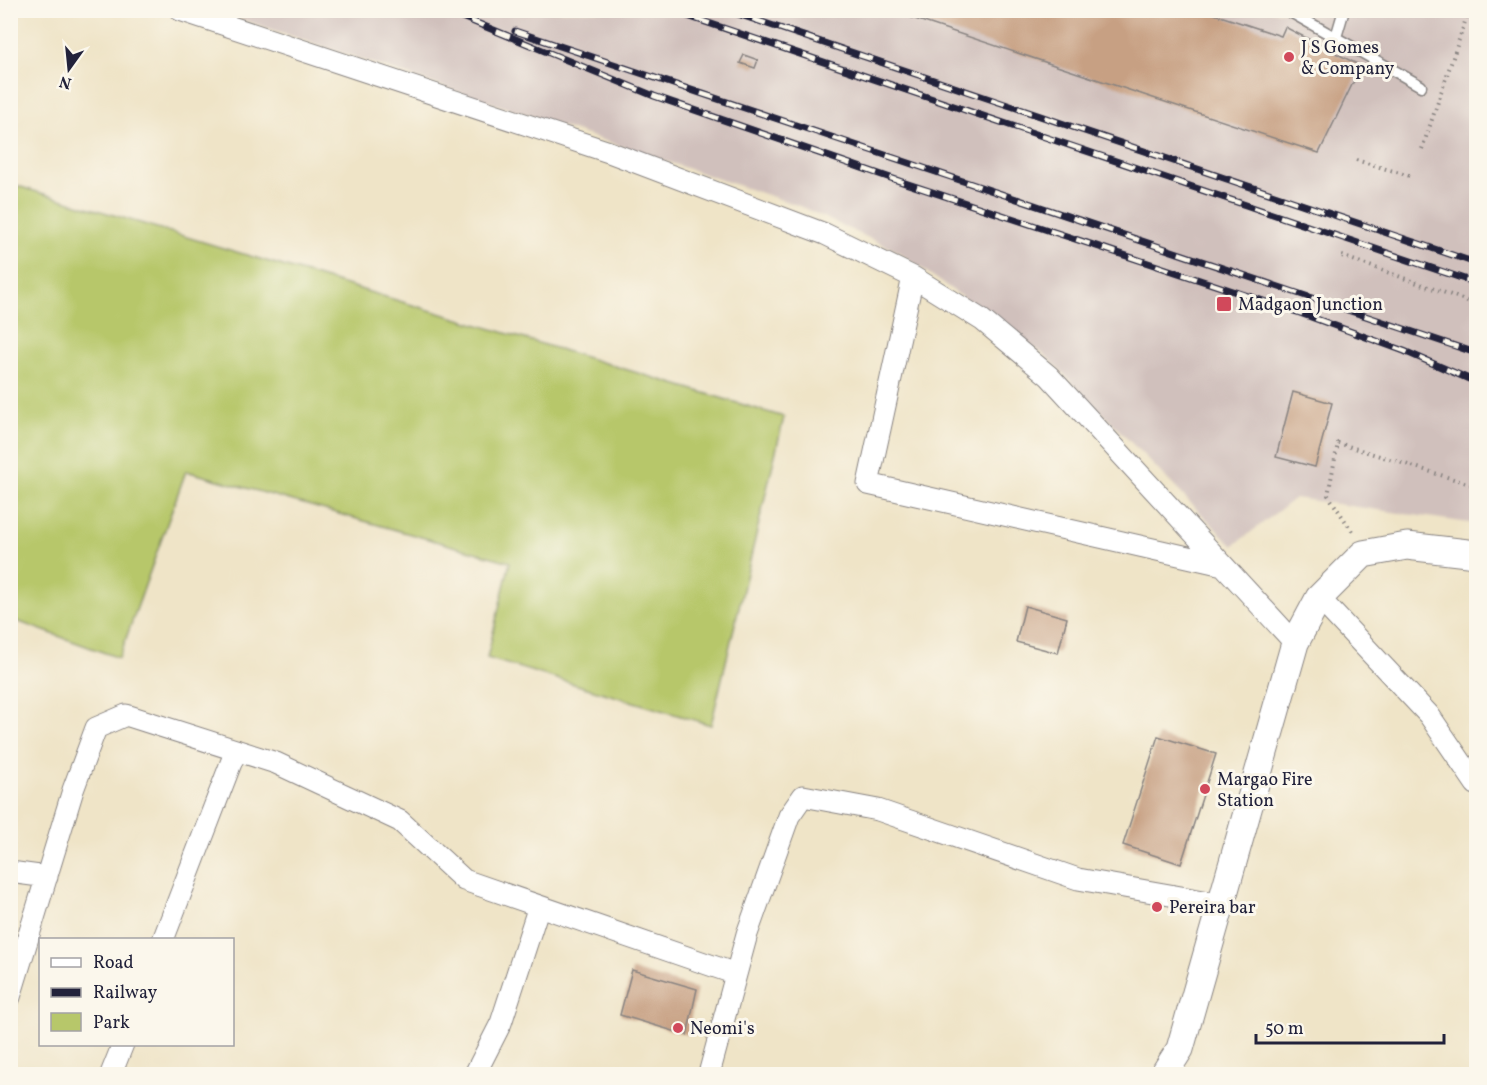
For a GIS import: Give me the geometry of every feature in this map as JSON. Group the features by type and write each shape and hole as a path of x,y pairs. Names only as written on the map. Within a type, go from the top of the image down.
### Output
{"street":[{"path":"180,10 609,152 825,234 913,277 982,320 1049,376 1295,643"},
{"path":"913,277 868,484 1223,565"},
{"path":"1164,1074 1180,1049 1295,643 1319,598 1363,554 1407,546 1476,554"},
{"path":"1319,598 1430,715 1476,784"},
{"path":"10,997 73,790 96,728 126,715 276,763 400,821 464,880 736,974"},
{"path":"163,938 236,750"},
{"path":"709,1074 747,934 789,816 803,796 878,810 1078,879 1221,904"},
{"path":"10,872 46,877"},
{"path":"475,1074 501,1023 539,906"},
{"path":"111,1074 122,1046"}],"lane":[{"path":"1287,10 1421,86"},
{"path":"1336,38 1344,10"}],"path":[{"path":"1422,149 1469,10"},
{"path":"1356,160 1413,177"},
{"path":"1342,256 1476,304"},
{"path":"1363,554 1328,495 1338,443 1476,486"}],"shaded area":[{"name":"Madgaon Junction","path":"217,11 1476,11 1476,524 1295,498 1233,546 1046,356 897,251 797,205"}],"green space":[{"path":"11,184 784,417 711,725 487,658 510,562 186,471 119,658 11,619"}],"building":[{"path":"888,10 1202,10 1281,36 1285,27 1361,66 1319,153"},
{"path":"744,55 758,60 755,68 740,63"},
{"path":"1293,392 1332,403 1315,467 1276,457"},
{"path":"1025,606 1067,618 1058,653 1016,642"},
{"path":"1158,736 1216,754 1181,864 1123,845"},
{"path":"632,970 697,989 687,1035 620,1015"}],"railway":[{"path":"445,10 654,96 908,184 1300,313 1404,351 1476,382"},
{"path":"670,10 1476,283"},
{"path":"726,10 1476,263"},
{"path":"515,31 1476,353"}],"place":[{"name":"J S Gomes & Company","path":"1289,57"},
{"name":"Madgaon Junction","path":"1224,304"},
{"name":"Margao Fire Station","path":"1205,789"},
{"name":"Pereira bar","path":"1157,907"},
{"name":"Neomi's","path":"678,1028"}]}
